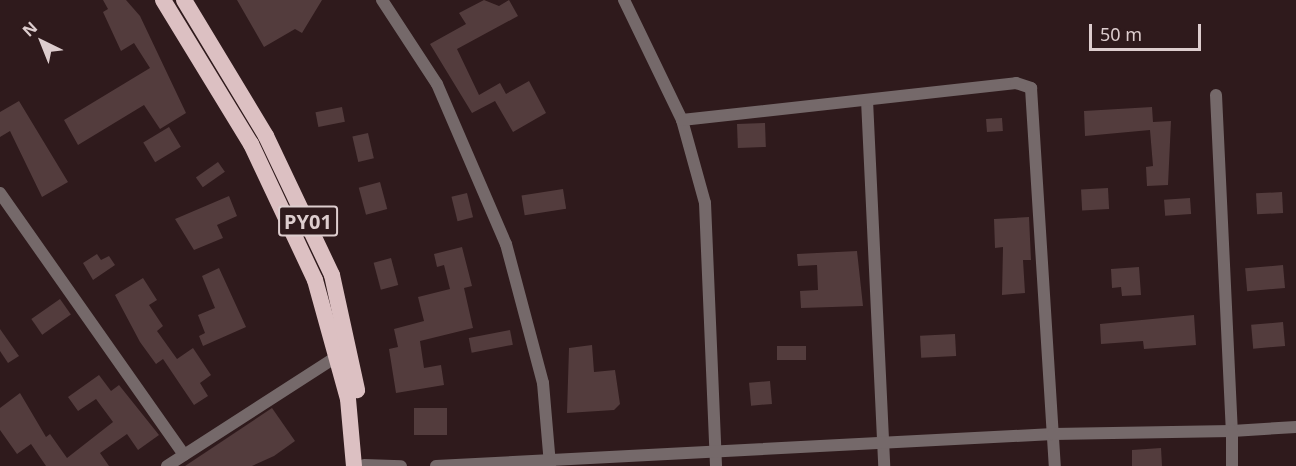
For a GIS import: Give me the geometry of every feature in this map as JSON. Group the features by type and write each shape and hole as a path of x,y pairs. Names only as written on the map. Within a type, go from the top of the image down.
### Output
{"highway":[{"name":"PY01","path":"163,0 251,144 315,280 338,356 360,466"},
{"name":"PY01","path":"184,0 266,136 332,275 358,395 360,466"},
{"path":"194,0 203,34"}],"street":[{"path":"382,0 437,84 506,244 543,384 550,462"},
{"path":"624,0 682,120 705,203 716,466"},
{"path":"682,120 1016,83 1034,92 1055,466"},
{"path":"1216,95 1232,466"},
{"path":"867,100 884,466"},
{"path":"0,193 184,455"},
{"path":"167,466 338,356"},
{"path":"436,466 550,462 1053,434 1232,431 1296,427"},
{"path":"360,466 400,466"}],"building":[{"path":"103,0 126,0 140,16 186,113 160,129 144,105 78,145 64,120 150,68 134,43 121,51 103,12 108,9"},
{"path":"237,0 322,0 302,33 295,29 264,47"},
{"path":"484,0 499,6 509,0 518,16 457,49 479,95 500,83 506,94 529,81 546,113 513,132 495,101 472,113 430,44 466,24 459,13"},
{"path":"19,101 68,182 42,197 10,131 0,137 0,112"},
{"path":"342,107 345,122 318,127 315,112"},
{"path":"1152,107 1153,122 1171,121 1168,185 1147,186 1146,167 1153,166 1150,130 1085,136 1084,111"},
{"path":"1002,118 1003,131 987,132 986,119"},
{"path":"765,123 766,147 738,148 737,124"},
{"path":"169,127 181,147 155,162 143,142"},
{"path":"368,133 374,158 358,162 352,137"},
{"path":"218,162 225,172 203,187 196,177"},
{"path":"380,182 387,209 366,215 359,188"},
{"path":"1108,188 1109,209 1082,210 1081,189"},
{"path":"563,189 566,209 525,215 522,196"},
{"path":"1282,192 1283,213 1257,214 1256,193"},
{"path":"467,193 473,217 458,221 451,197"},
{"path":"229,196 237,216 217,225 223,238 194,250 175,219"},
{"path":"1190,198 1191,214 1165,216 1164,200"},
{"path":"1029,217 1031,260 1023,260 1025,293 1002,295 1003,247 995,248 994,219"},
{"path":"462,247 472,286 464,288 473,328 420,341 424,368 441,365 444,385 396,393 389,349 398,347 394,329 424,321 418,297 450,289 444,265 437,267 434,254"},
{"path":"857,251 863,306 801,308 800,291 818,290 817,265 798,266 797,254"},
{"path":"97,254 101,260 109,256 115,265 93,280 83,263"},
{"path":"391,258 398,285 381,290 374,263"},
{"path":"1283,265 1285,288 1247,291 1245,268"},
{"path":"1139,267 1141,295 1122,296 1121,287 1112,288 1111,269"},
{"path":"219,268 246,327 203,346 199,336 205,333 198,315 215,308 202,276"},
{"path":"143,278 157,300 149,305 163,326 157,331 177,359 193,348 211,375 200,383 208,396 194,405 163,359 156,364 140,342 115,295"},
{"path":"60,299 71,315 42,335 31,319"},
{"path":"1194,315 1196,345 1144,349 1143,341 1101,344 1100,324"},
{"path":"1283,322 1285,346 1253,349 1251,325"},
{"path":"0,329 19,356 8,363 0,351"},
{"path":"510,330 513,345 472,353 469,338"},
{"path":"955,334 956,356 921,358 920,336"},
{"path":"592,345 594,372 615,370 620,404 614,410 567,413 569,348"},
{"path":"777,346 806,346 806,360 777,360"},
{"path":"99,375 111,391 119,385 159,435 138,450 127,434 100,453 109,466 46,466 31,444 17,454 0,430 0,408 20,393 46,437 50,434 67,458 113,422 96,399 78,411 68,397"},
{"path":"770,381 772,404 751,406 749,383"},
{"path":"272,408 295,441 274,456 252,466 185,466"},
{"path":"414,408 447,408 447,435 414,435"},
{"path":"1161,448 1162,466 1132,466 1132,450"}]}
